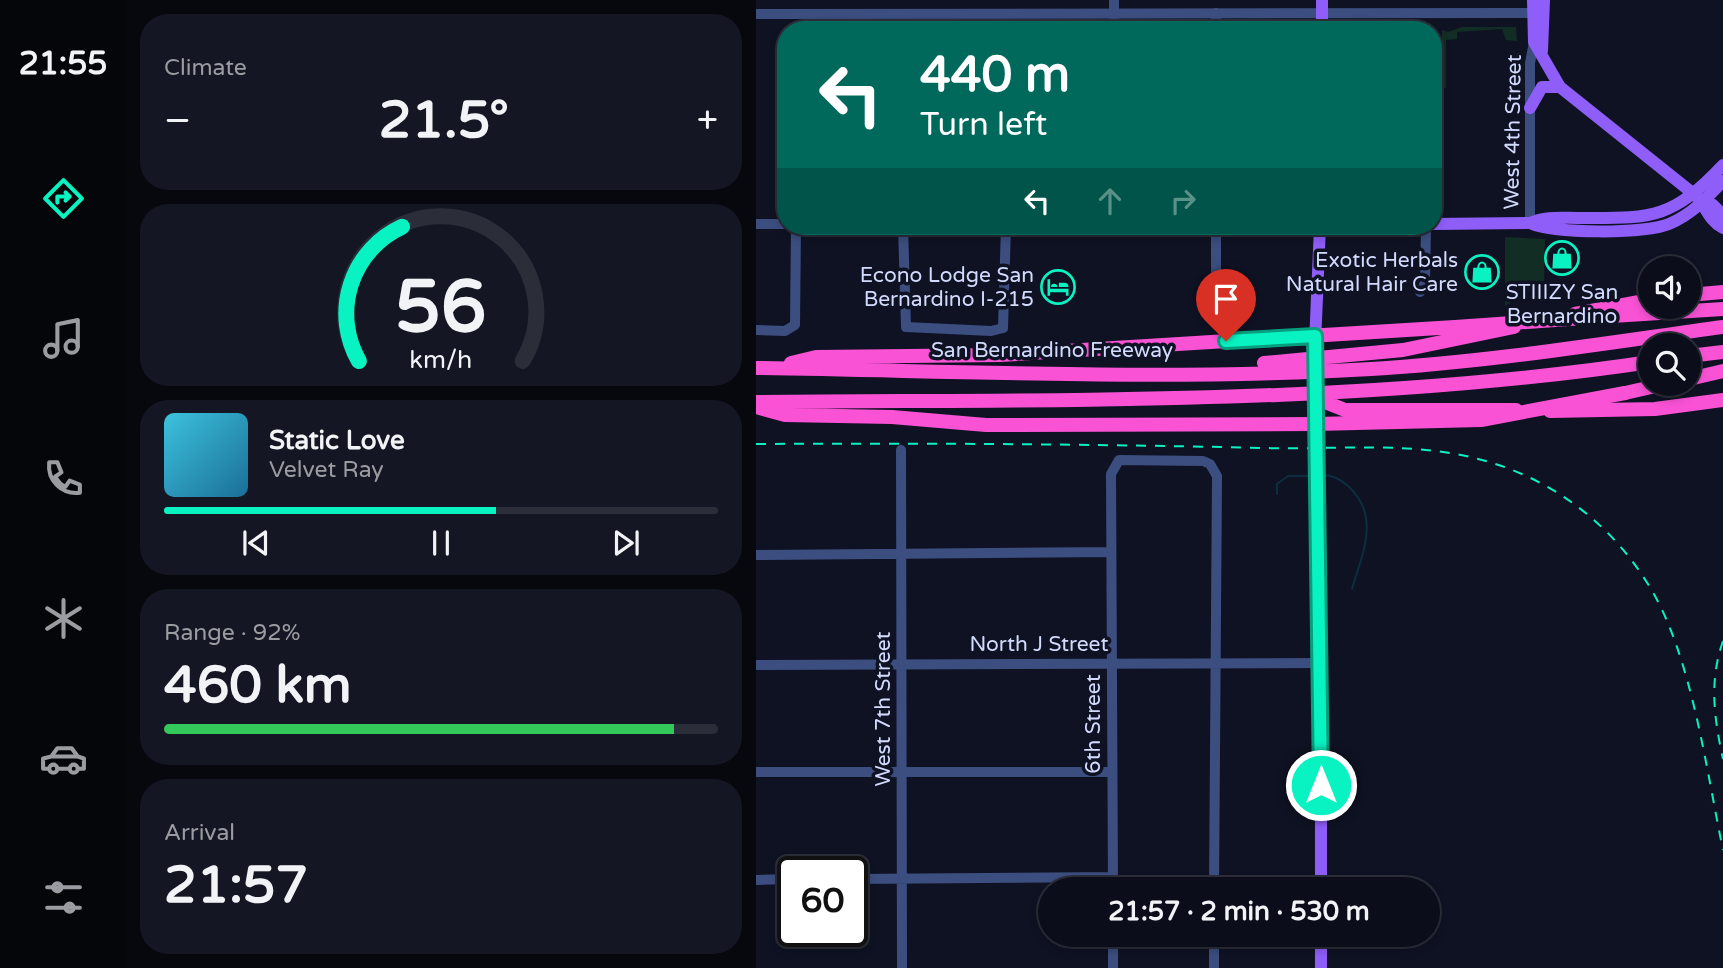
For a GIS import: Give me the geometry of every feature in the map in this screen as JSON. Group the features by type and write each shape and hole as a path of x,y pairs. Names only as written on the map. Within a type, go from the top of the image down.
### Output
{"highway":[{"path":"1701,294 1723,292"},
{"path":"1137,372 1379,354 1638,302"},
{"path":"763,368 816,357 1000,355 1315,342 1723,309"},
{"name":"San Bernardino Freeway","path":"763,368 1137,372 1371,369 1503,356 1723,327"},
{"path":"1701,355 1723,352"},
{"path":"756,405 1310,396 1525,378 1638,364"},
{"path":"756,405 785,415 892,417 986,425 1316,424 1481,420 1638,390"},
{"path":"1310,396 1346,410 1599,411 1656,409 1723,400"}],"main road":[{"path":"1538,6 1538,47 1560,87 1699,199 1713,205 1723,215"},
{"path":"1530,108 1542,87 1560,87"},
{"path":"1699,199 1723,165"},
{"path":"1442,223 1530,223 1543,218 1642,217 1699,199 1723,181"},
{"path":"1699,199 1705,212 1723,228"},
{"path":"1320,235 1315,342 1321,663 1321,877"},
{"path":"1321,947 1321,968"}],"street":[{"path":"1114,0 1114,21"},
{"path":"756,14 1216,13 1322,7 1538,6"},
{"path":"1216,13 1216,21"},
{"path":"902,14 902,21"},
{"name":"West 4th Street","path":"1530,223 1530,63 1538,47"},
{"path":"756,224 777,224"},
{"path":"756,330 792,329 795,324 796,235"},
{"path":"902,235 905,327 991,331 1003,328 1006,235"},
{"path":"1208,303 1216,275 1216,235"},
{"path":"1420,292 1425,283 1426,235"},
{"name":"West 7th Street","path":"901,450 902,968"},
{"name":"6th Street","path":"1113,877 1111,474 1119,460 1190,461 1210,464 1217,476 1214,663"},
{"path":"756,555 1111,552"},
{"path":"1214,663 1214,877"},
{"name":"North J Street","path":"756,665 1321,663"},
{"path":"756,772 1112,772"},
{"path":"868,879 1038,878"},
{"path":"756,880 777,880"},
{"path":"1113,947 1113,968"},
{"path":"1214,947 1214,968"}],"green space":[{"path":"1462,27 1516,27 1517,41 1506,40 1502,29 1457,32 1457,39 1446,40 1446,88 1442,88 1442,30 1448,32"},
{"path":"1505,237 1545,239 1544,283 1505,306"}],"waterway":[{"path":"1321,475 1333,477 1346,484 1359,499 1364,511 1366,536 1352,589"},
{"path":"1277,494 1277,484 1288,476 1311,476"}],"railway":[{"path":"756,444 1406,448 1462,455 1513,470 1558,493 1598,523 1632,560 1662,609 1686,675 1723,850"},
{"path":"1723,641 1714,685 1717,729 1723,759"}],"place":[{"name":"STIIIZY San Bernardino","path":"1562,258"},
{"name":"Exotic Herbals Natural Hair Care","path":"1482,272"},
{"name":"Econo Lodge San Bernardino I-215","path":"1058,287"}],"route":[{"path":"1226,341 1315,336 1321,785"}]}
